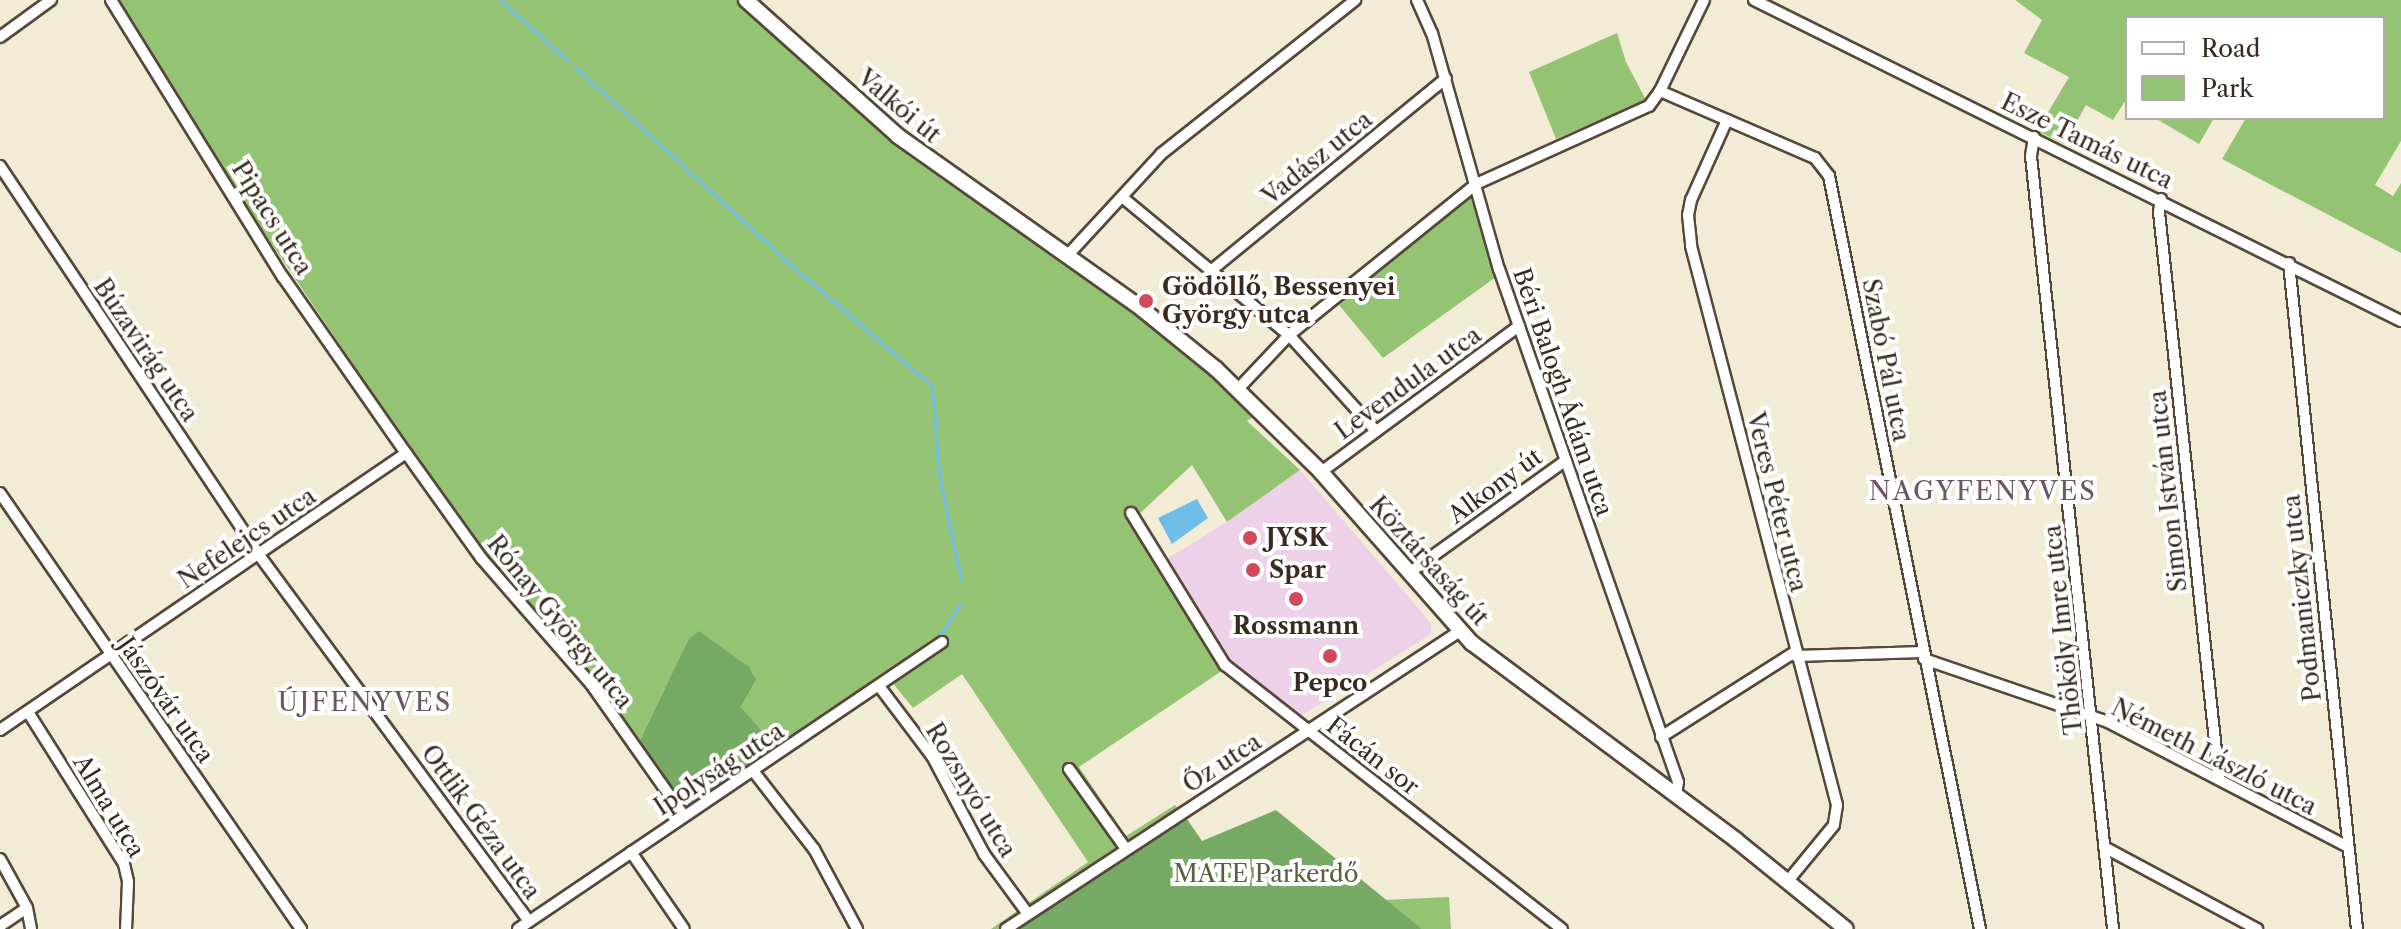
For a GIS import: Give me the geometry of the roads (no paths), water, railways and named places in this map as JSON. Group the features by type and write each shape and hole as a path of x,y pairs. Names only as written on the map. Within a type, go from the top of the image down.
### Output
{"main road":[{"name":"Valkói út","path":"746,0 898,136 1034,234"},
{"name":"Köztársaság út","path":"1034,234 1169,329 1238,389 1321,472 1460,631 1846,929"}],"street":[{"path":"0,37 51,0"},
{"name":"Pipacs utca","path":"111,0 283,277 406,453"},
{"path":"1067,256 1161,154 1355,0"},
{"name":"Béri Balogh Ádám utca","path":"1417,0 1446,78 1519,326 1678,782 1676,795"},
{"path":"1238,389 1289,335 1476,184 1638,112 1655,101 1704,0"},
{"name":"Esze Tamás utca","path":"1754,0 2161,199 2401,321"},
{"name":"Vadász utca","path":"1213,269 1446,78"},
{"name":"Szabó Pál utca","path":"1660,91 1815,158 1829,176 1980,929"},
{"name":"Veres Péter utca","path":"1727,120 1695,187 1688,215 1689,231 1837,813 1829,832 1787,882"},
{"name":"Thököly Imre utca","path":"2034,137 2031,156 2113,929"},
{"name":"Búzavirág utca","path":"0,166 259,555"},
{"path":"1122,197 1213,269 1289,335 1375,430"},
{"name":"Simon István utca","path":"2161,199 2159,212 2219,779"},
{"name":"Podmaniczky utca","path":"2289,263 2357,929"},
{"name":"Levendula utca","path":"1321,472 1519,326"},
{"name":"Nefelejcs utca","path":"0,730 406,453"},
{"name":"Rónay György utca","path":"406,453 482,559 591,684 684,816"},
{"name":"Alkony út","path":"1409,573 1566,460"},
{"name":"Jászóvár utca","path":"0,493 301,929"},
{"name":"Fácán sor","path":"1131,513 1225,665 1562,929"},
{"name":"Ottlik Géza utca","path":"259,555 529,921"},
{"name":"Őz utca","path":"1006,929 1460,631"},
{"name":"Ipolyság utca","path":"518,929 942,642"},
{"path":"1661,737 1796,654"},
{"name":"Németh László utca","path":"1796,654 1924,656 2108,722 2348,847"},
{"name":"Rozsnyó utca","path":"879,686 932,756 984,854 1028,914"},
{"name":"Alma utca","path":"28,712 124,864 128,882 126,929"},
{"path":"1069,769 1126,849"},
{"path":"754,772 814,849 857,929"},
{"path":"2104,847 2257,929"},
{"path":"631,852 684,929"},
{"path":"0,859 27,908 31,929"},
{"path":"0,926 27,908"}],"water":[{"path":"1197,499 1208,518 1172,544 1158,518"}],"waterway":[{"path":"500,0 567,60"},
{"path":"574,66 799,272 932,386 939,475 961,579"},
{"path":"857,692 940,636 960,604"},
{"path":"781,742 851,696"},
{"path":"694,801 771,749"}],"place":[{"name":"Gödöllő, Bessenyei György utca","path":"1146,301"},
{"name":"JYSK","path":"1250,538"},
{"name":"Spar","path":"1253,570"},
{"name":"Rossmann","path":"1296,599"},
{"name":"Pepco","path":"1330,656"}],"district":[{"name":"NAGYFENYVES","path":"1983,492"},
{"name":"ÚJFENYVES","path":"365,703"}],"park label":[{"name":"MATE Parkerdő","path":"1266,874"}]}
